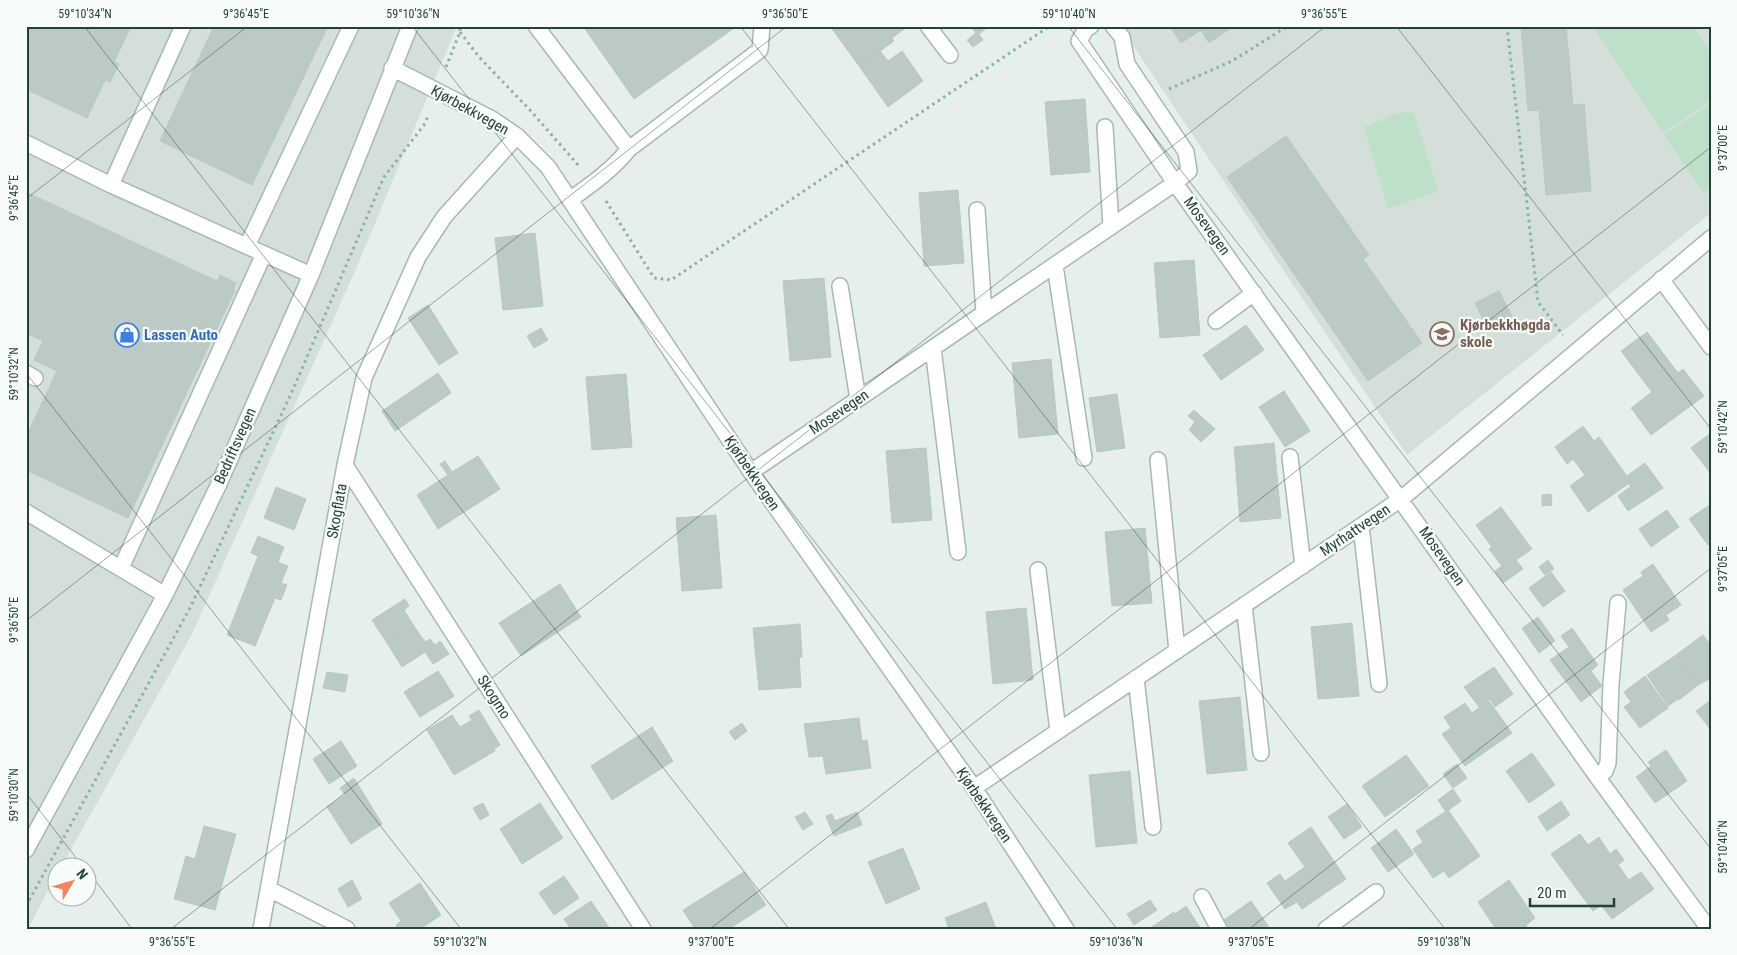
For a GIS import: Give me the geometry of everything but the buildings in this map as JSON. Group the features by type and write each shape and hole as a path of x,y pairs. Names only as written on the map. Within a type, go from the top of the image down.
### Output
{"street":[{"path":"111,185 183,26"},
{"path":"247,246 351,26"},
{"name":"Bedriftsvegen","path":"26,850 166,595 218,486 312,275 410,26"},
{"path":"536,26 629,149"},
{"path":"570,199 615,166 629,149 760,50 762,26"},
{"path":"928,26 950,55"},
{"name":"Mosevegen","path":"1090,26 1079,41 1175,183 1598,778 1709,929"},
{"name":"Mosevegen","path":"751,472 1111,227 1175,183 1189,171 1186,152 1127,64 1122,37 1113,26"},
{"name":"Kjørbekkvegen","path":"392,68 492,119 517,136 548,167 751,472 974,788 1066,929"},
{"path":"1106,127 1111,227"},
{"name":"Skogflata","path":"261,929 345,465 364,378 418,256 444,217 517,136"},
{"path":"26,143 111,185 312,275"},
{"path":"977,210 984,313"},
{"name":"Myrhattvegen","path":"974,788 1401,499 1711,238"},
{"path":"120,568 264,254"},
{"path":"1055,265 1084,458"},
{"path":"1661,279 1711,347"},
{"path":"840,286 858,399"},
{"path":"1216,321 1254,293"},
{"path":"933,348 958,552"},
{"path":"1290,457 1303,566"},
{"path":"1158,460 1178,650"},
{"name":"Skogmo","path":"345,465 643,929"},
{"path":"26,512 166,595"},
{"path":"1361,526 1379,684"},
{"path":"1038,570 1058,731"},
{"path":"1598,778 1605,771 1608,763 1611,684 1618,603"},
{"path":"1244,605 1261,754"},
{"path":"1136,678 1153,827"},
{"path":"269,889 347,929"},
{"path":"1326,929 1376,892"},
{"path":"1202,896 1219,929"}],"path":[{"path":"446,67 460,32 460,26"},
{"path":"460,32 479,57 529,109 594,183 654,278 671,280 1050,26"},
{"path":"1153,102 1169,89 1232,61 1288,26"},
{"path":"1507,26 1538,302 1575,352"}],"shaded area":[{"path":"26,26 457,26 356,269 191,636 66,858 48,858 48,890 28,929 26,929"},
{"name":"Kjørbekkhøgda skole","path":"1120,26 1711,26 1711,213 1407,455"}],"green space":[{"path":"1593,26 1693,26 1711,53 1711,101 1663,133"},
{"path":"1711,104 1711,187 1703,193 1664,135"},
{"path":"1401,112 1414,113 1438,191 1388,209 1364,127"}],"place":[{"name":"Kjørbekkhøgda skole","path":"1442,334"},
{"name":"Lassen Auto","path":"127,335"}]}
